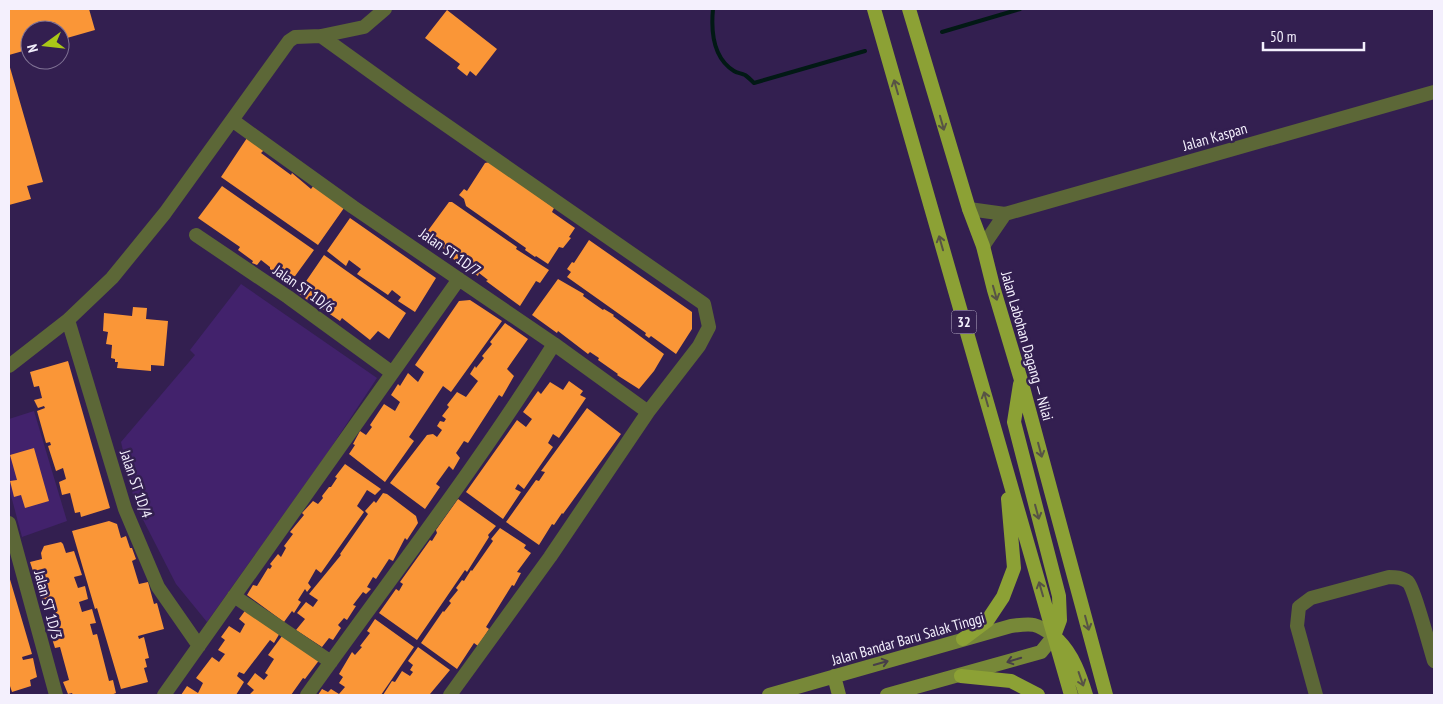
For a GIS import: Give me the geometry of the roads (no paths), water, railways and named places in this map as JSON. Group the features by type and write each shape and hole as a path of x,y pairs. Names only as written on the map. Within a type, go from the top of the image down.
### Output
{"main road":[{"name":"32","path":"874,9 1071,695"},
{"name":"Jalan Labohan Dagang ‒ Nilai","path":"909,9 969,209 983,246 1106,695"},
{"path":"887,695 961,676 1041,652 1054,636 1060,620 1059,596 1014,422 1021,380"},
{"path":"963,639 987,621 1004,597 1014,568 1009,504 994,427"},
{"name":"Jalan Bandar Baru Salak Tinggi","path":"769,695 1011,626 1029,624 1040,626 1054,636"},
{"path":"1054,636 1065,647 1074,662 1086,695"},
{"path":"834,676 839,695"},
{"path":"961,676 1011,681 1038,695"}],"street":[{"path":"9,366 68,320 112,278 165,213 289,41 295,37 321,36 364,27 384,9"},
{"path":"321,36 704,304 709,327 699,346 648,412 550,556 450,695"},
{"name":"Jalan Kaspan","path":"1005,214 1434,92"},
{"name":"Jalan ST 1D/7","path":"232,120 554,344 648,412"},
{"path":"969,209 1005,214 983,246"},
{"name":"Jalan ST 1D/6","path":"196,235 288,297 391,372"},
{"path":"164,695 459,278"},
{"name":"Jalan ST 1D/4","path":"68,320 125,509 158,587 199,646"},
{"path":"307,695 523,393 554,344"},
{"name":"Jalan ST 1D/3","path":"9,523 56,695"},
{"path":"1316,695 1297,626 1298,607 1311,598 1389,577 1400,577 1409,582 1414,594 1434,661"},
{"path":"234,596 331,662"}],"waterway":[{"path":"713,9 713,34 722,59 734,71 745,75 754,83 865,51"},
{"path":"942,32 1020,9"}]}
